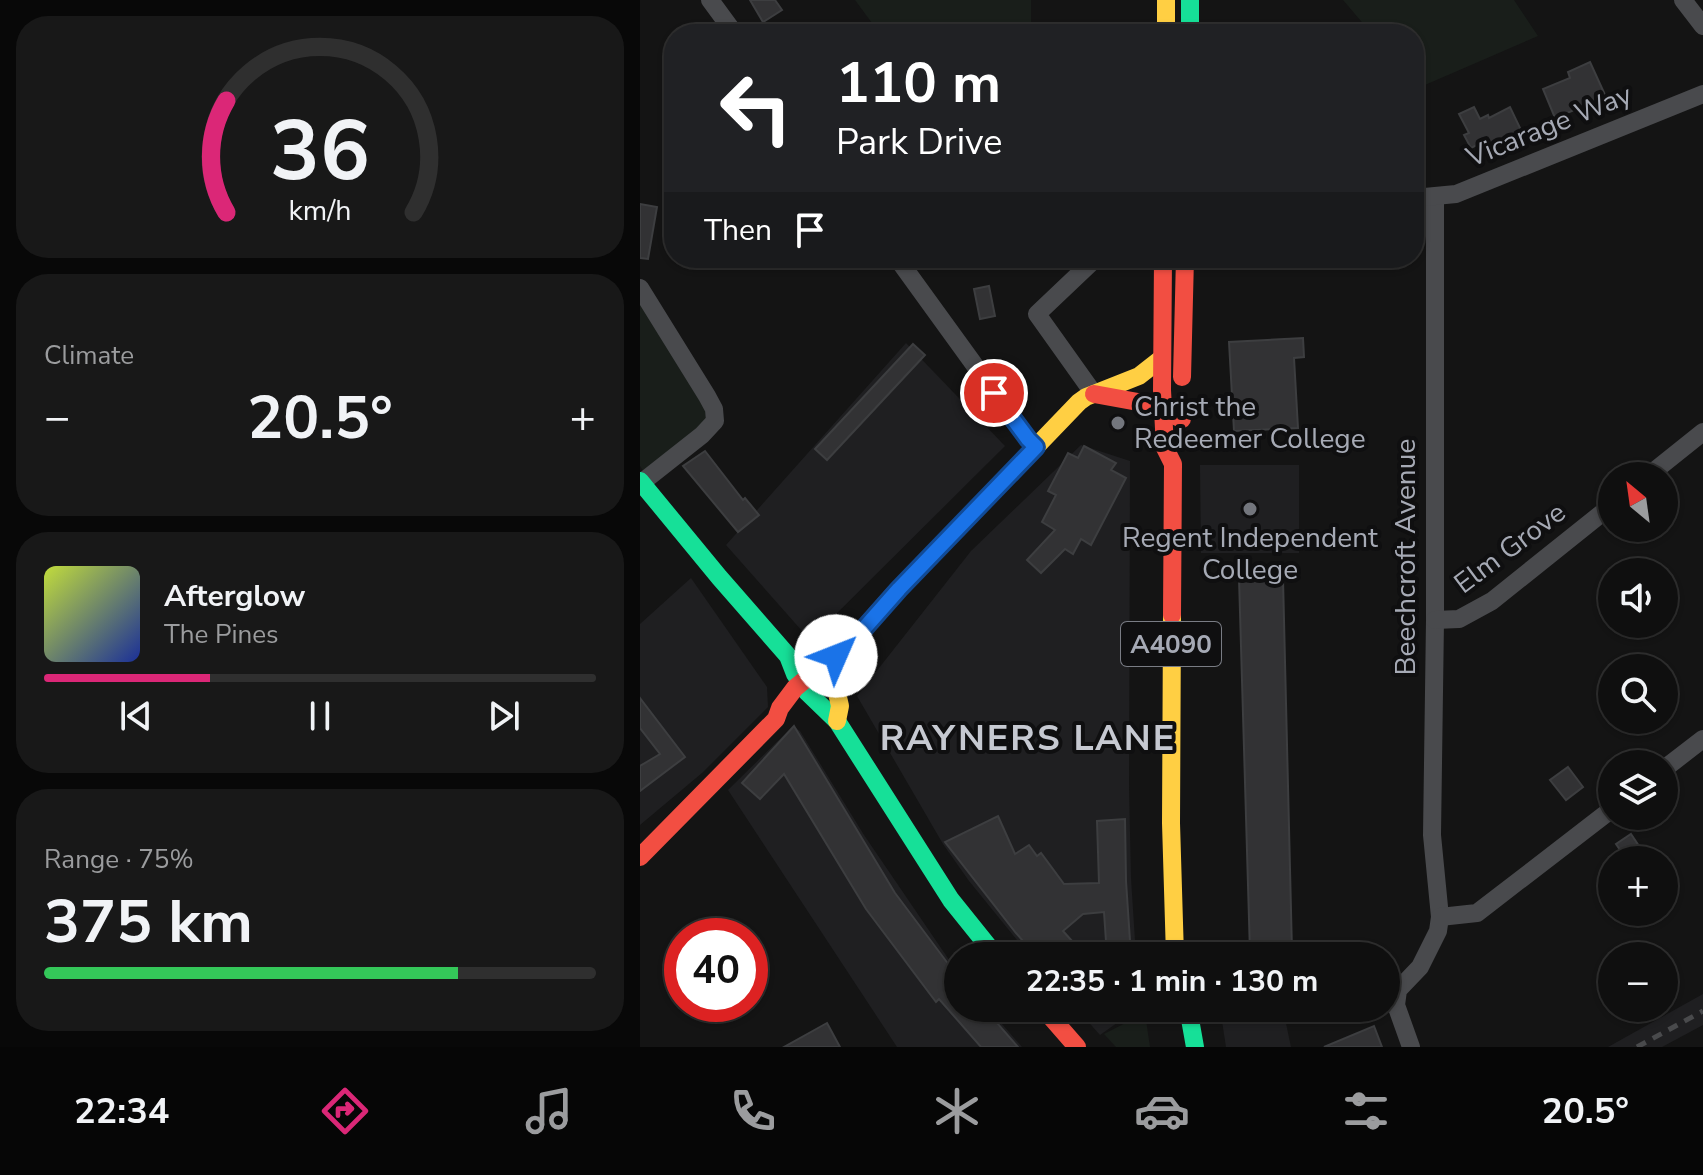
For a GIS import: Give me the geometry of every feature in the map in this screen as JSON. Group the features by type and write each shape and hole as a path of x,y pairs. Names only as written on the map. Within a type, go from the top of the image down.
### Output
{"street":[{"path":"710,0 728,24"},
{"path":"1166,0 1166,24"},
{"path":"1190,0 1190,24"},
{"path":"1683,0 1703,26"},
{"name":"Vicarage Way","path":"1424,198 1456,194 1703,94"},
{"name":"Beechcroft Avenue","path":"1435,197 1432,835 1440,917"},
{"path":"904,268 1036,447"},
{"path":"1085,268 1037,314 1094,394 1177,405"},
{"name":"A4090","path":"1163,268 1162,358 1177,405"},
{"name":"A4090","path":"1175,942 1171,823 1173,464 1165,448 1177,405 1184,268"},
{"path":"640,288 707,396 714,409 715,421 641,483 788,656 790,668 800,684 832,717 951,900 985,942"},
{"path":"640,857 776,719 778,708 800,684 853,641 1079,402 1139,376 1162,358"},
{"path":"1666,462 1703,432"},
{"name":"Elm Grove","path":"1435,620 1459,619 1492,601 1598,516"},
{"path":"788,656 829,660"},
{"path":"829,660 840,706 832,717"},
{"path":"776,719 832,717"},
{"path":"1678,758 1703,739"},
{"path":"1411,1047 1396,1005 1398,990 1420,967 1438,931 1440,917 1477,913 1598,820"},
{"path":"1055,1022 1077,1047"},
{"path":"1174,1022 1178,1047"},
{"path":"1191,1022 1195,1047"}],"shaded area":[{"path":"855,0 1031,0 1031,24 873,24"},
{"path":"1343,0 1514,0 1538,36 1424,85 1424,24 1363,24"},
{"path":"640,288 715,421 648,478 640,466"},
{"path":"906,343 1005,446 810,640 726,545"},
{"path":"1081,445 1130,461 1129,787 1135,942 1019,942 943,844 857,696 971,551"},
{"name":"Regent Independent College","path":"1200,465 1299,465 1299,553 1201,553"},
{"path":"691,578 767,687 768,707 702,773 640,825 640,624"},
{"path":"793,726 800,731 864,835 944,952 944,1022 1000,1022 1022,1047 897,1047 728,790"},
{"path":"1703,994 1703,1025 1662,1047 1608,1047 1653,1022 1678,1022 1678,1008"},
{"path":"1088,1022 1118,1022 1100,1035"},
{"path":"1127,1022 1146,1022 1150,1047 1116,1047 1104,1034"},
{"path":"1222,1022 1286,1022 1291,1047 1226,1047"}],"building":[{"path":"750,0 775,0 782,10 763,22"},
{"path":"1590,62 1606,97 1555,118 1543,89 1570,78 1568,72"},
{"path":"1474,107 1480,119 1488,115 1489,118 1510,107 1521,130 1481,149 1479,144 1471,148 1464,135 1469,133 1459,114"},
{"path":"640,204 657,207 648,259 640,258"},
{"path":"989,286 995,316 980,319 974,289"},
{"path":"1303,338 1304,357 1294,358 1298,428 1234,431 1229,342"},
{"path":"913,344 925,355 827,460 815,449"},
{"path":"1084,446 1116,463 1111,470 1126,478 1091,545 1081,539 1073,554 1065,549 1041,573 1027,560 1055,530 1042,522 1056,495 1048,491 1068,453 1078,458"},
{"path":"705,451 743,500 745,498 759,515 738,532 683,466"},
{"path":"1239,578 1283,579 1292,942 1250,942"},
{"path":"640,698 685,757 640,791 640,766 660,754 640,728"},
{"path":"794,726 895,893 944,958 944,1005 939,999 936,1002 866,909 784,774 760,799 742,783"},
{"path":"1568,767 1583,787 1566,800 1550,780"},
{"path":"998,816 1015,854 1029,845 1037,856 1041,853 1064,884 1099,883 1097,821 1125,819 1130,942 1106,942 1104,912 1083,914 1063,931 1071,942 1024,942 945,842"},
{"path":"1631,834 1639,846 1617,846 1616,844"},
{"path":"959,1022 996,1022 1018,1047 981,1047"},
{"path":"827,1023 840,1047 784,1047"},
{"path":"1374,1026 1382,1047 1324,1047"}],"railway":[{"path":"1637,1047 1703,1011"}],"traffic: fast":[{"path":"1190,0 1190,24"},
{"path":"640,481 788,656 807,692 837,721 951,900 985,942"},
{"path":"1191,1022 1195,1047"}],"traffic: slow":[{"path":"1166,0 1166,24"},
{"path":"958,528 1079,402 1139,376 1162,358"},
{"path":"1172,615 1171,823 1175,942"},
{"path":"836,656 834,680 840,706 837,721"}],"traffic: jam":[{"path":"1163,268 1162,390 1165,448 1173,464 1172,615"},
{"path":"1182,377 1185,268"},
{"path":"1094,394 1149,404 1182,419"},
{"path":"640,857 776,719 795,688 854,639 958,528"},
{"path":"1055,1022 1077,1047"}],"place":[{"name":"Christ the Redeemer College","path":"1118,423"},
{"name":"Regent Independent College","path":"1250,509"}],"district":[{"name":"RAYNERS LANE","path":"1028,738"}],"route":[{"path":"836,656 1036,447 994,393"}]}
